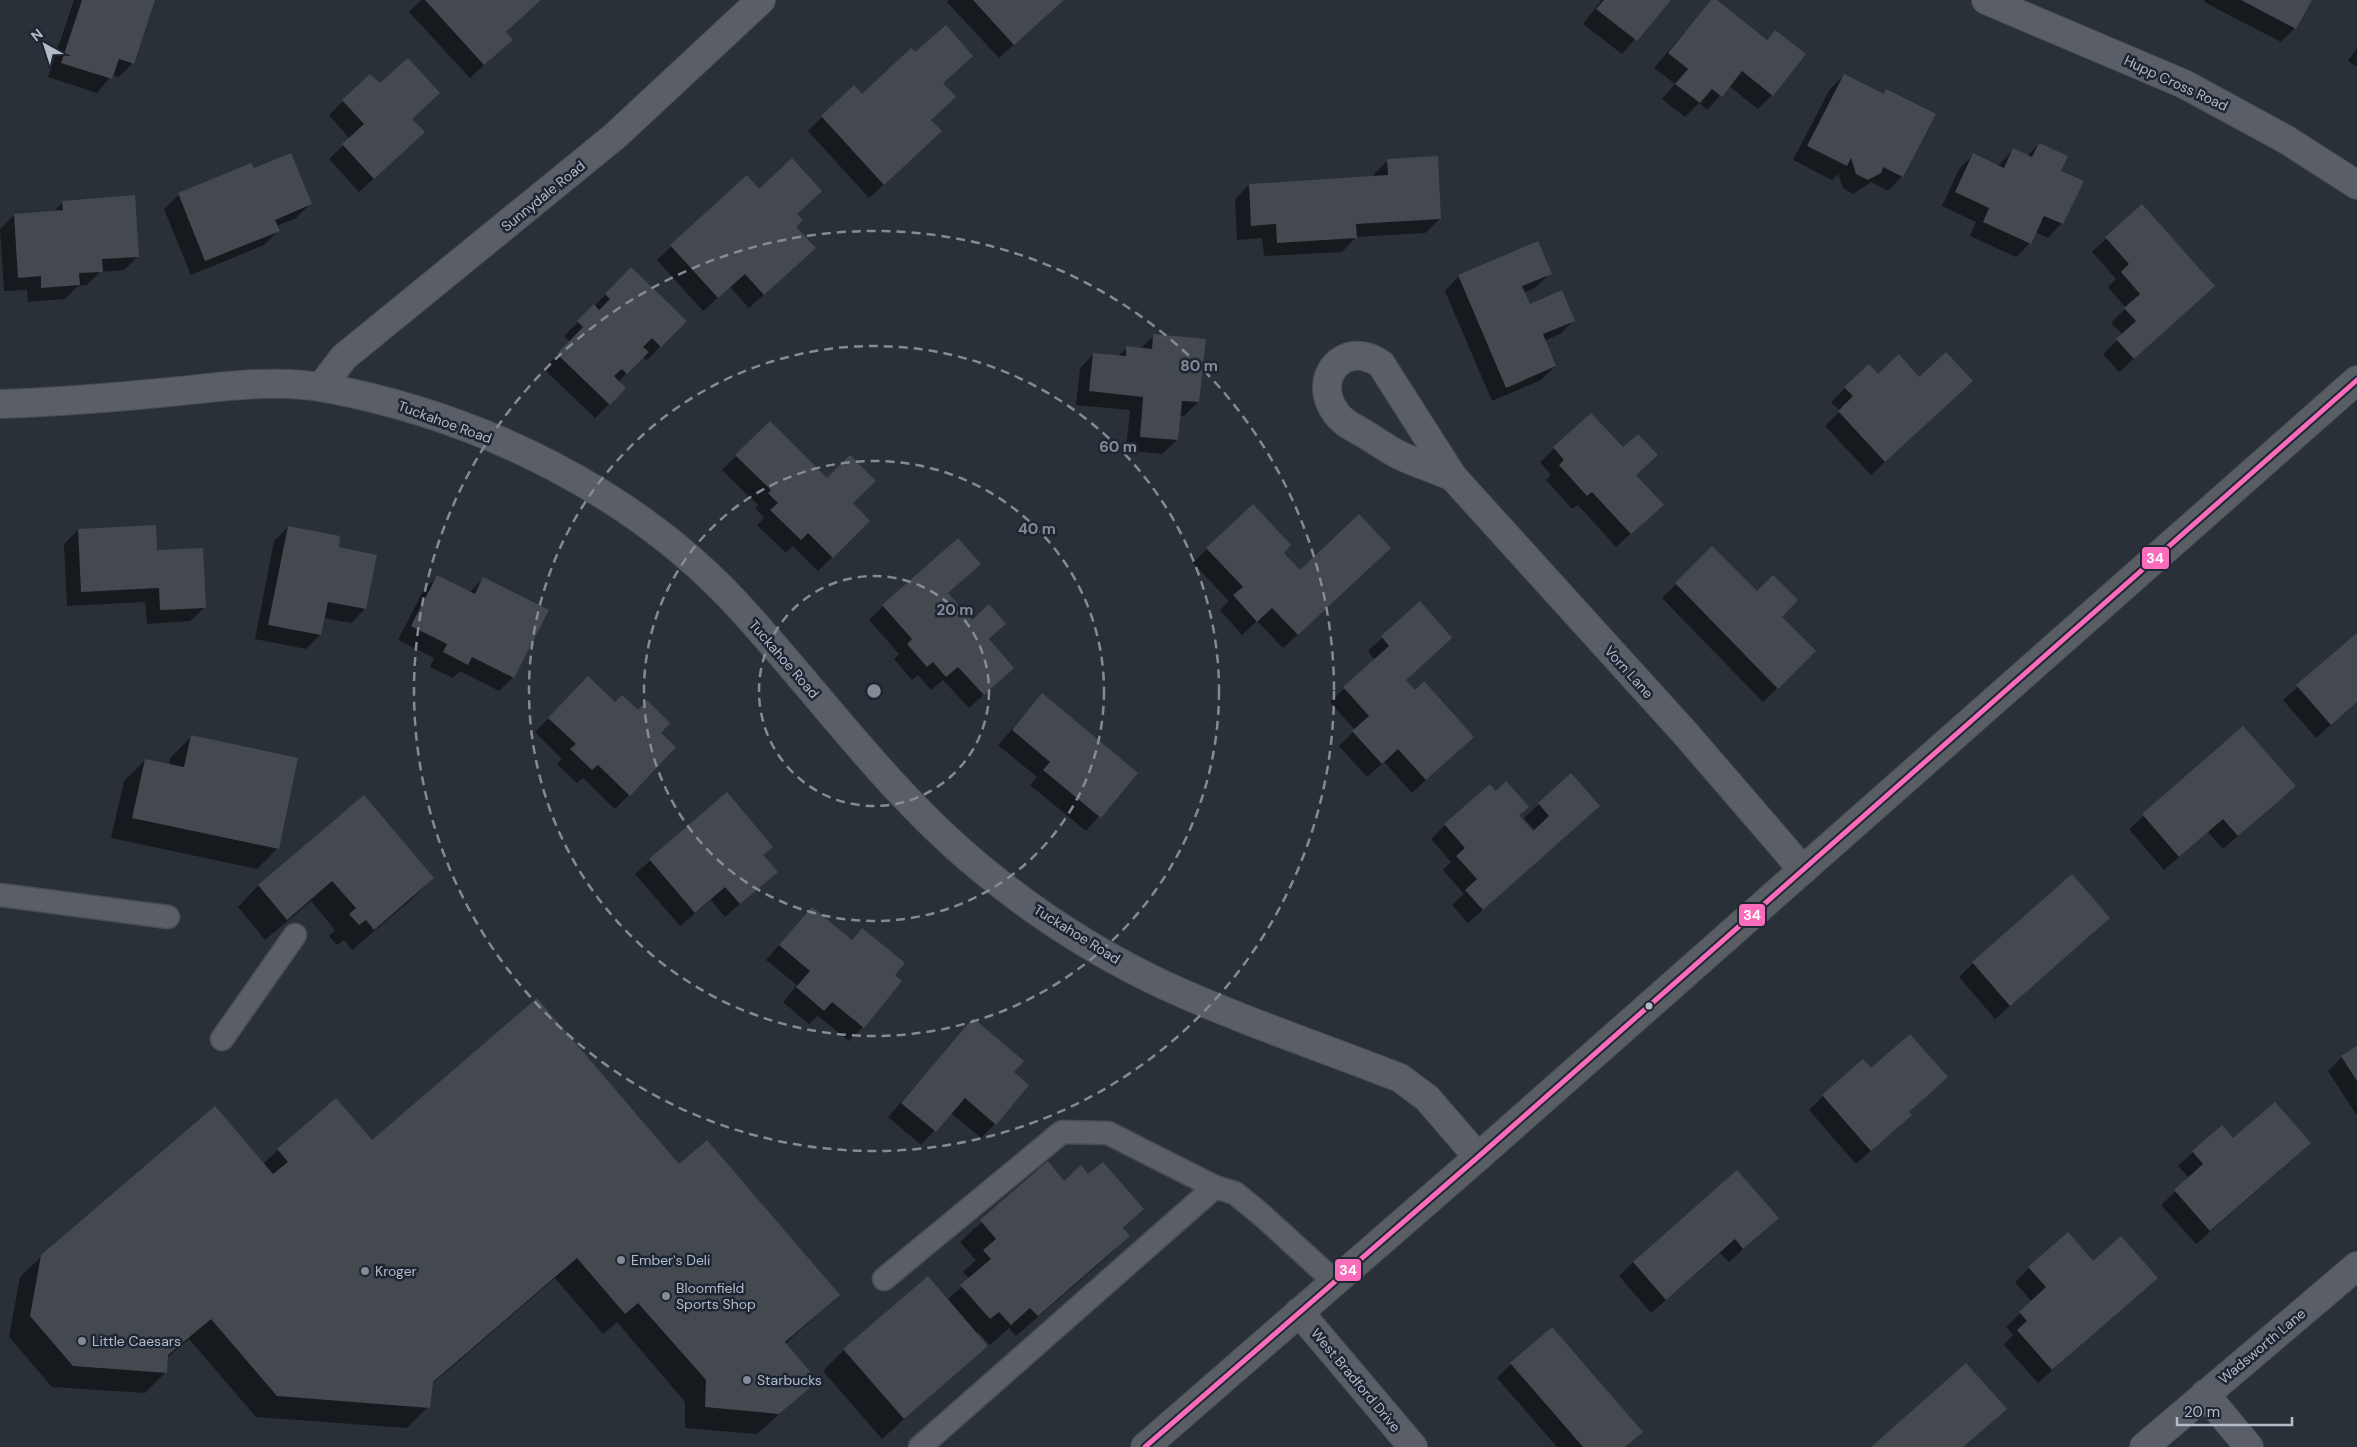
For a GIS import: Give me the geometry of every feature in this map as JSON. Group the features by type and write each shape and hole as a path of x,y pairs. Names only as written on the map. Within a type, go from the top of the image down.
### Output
{"main road":[{"path":"1145,1447 1478,1157 2357,380"}],"street":[{"name":"Sunnydale Road","path":"321,387 344,357 608,142 761,0"},
{"name":"Hupp Cross Road","path":"1986,0 2184,84 2286,140 2357,185"},
{"name":"Vorn Lane","path":"1452,476 1398,455 1347,424 1336,413 1326,391 1327,379 1333,367 1345,357 1359,355 1370,356 1381,364 1452,476 1685,733 1803,870"},
{"name":"Tuckahoe Road","path":"0,404 54,402 255,384 321,387 378,399 428,414 518,449 562,471 650,527 721,587 901,792 976,865 1068,931 1161,983 1400,1078 1427,1098 1478,1157"},
{"name":"Wadsworth Lane","path":"2144,1447 2357,1266"},
{"name":"West Bradford Drive","path":"1299,1312 1414,1447"},
{"path":"2205,1394 2249,1447"}],"lane":[{"path":"0,895 168,917"},
{"path":"222,1038 295,935"},
{"path":"884,1280 1062,1132 1108,1133 1215,1187 1235,1193 1264,1217 1334,1282"},
{"path":"920,1447 1215,1187"}],"building":[{"path":"82,0 155,0 134,64 119,59 112,79 61,63"},
{"path":"425,0 541,0 506,32 513,40 484,65"},
{"path":"973,0 1064,0 1014,45"},
{"path":"1604,0 1671,0 1637,41 1596,9"},
{"path":"1711,0 1717,0 1767,40 1775,30 1806,54 1773,96 1742,71 1722,97 1712,89 1700,103 1675,84 1688,69 1668,53"},
{"path":"2241,0 2312,0 2296,29"},
{"path":"946,25 973,56 943,83 956,97 931,120 942,131 884,185 821,116 854,85 862,94 911,48 915,52"},
{"path":"408,58 440,93 412,119 425,132 374,179 342,144 364,124 342,100 370,74 380,83"},
{"path":"1844,74 1884,94 1886,89 1936,114 1903,177 1883,167 1881,173 1868,180 1856,174 1851,158 1847,166 1807,146"},
{"path":"2039,143 2068,156 2061,171 2084,181 2063,224 2044,216 2031,244 1983,222 1989,208 1955,192 1973,153 2004,168 2013,148 2032,157"},
{"path":"291,153 312,204 275,220 280,231 205,261 178,193 251,163 254,168"},
{"path":"1438,156 1441,219 1356,224 1357,238 1277,243 1276,224 1251,226 1249,184 1388,175 1387,159"},
{"path":"792,158 822,191 797,214 803,220 796,227 816,248 764,295 745,274 718,298 670,245 747,175 759,189"},
{"path":"135,195 139,257 102,259 103,272 79,273 80,285 41,288 41,276 18,278 14,214 63,210 62,201"},
{"path":"2142,204 2215,286 2134,359 2116,339 2136,321 2124,308 2140,294 2121,272 2129,264 2105,237"},
{"path":"1538,241 1552,274 1522,286 1530,304 1562,290 1575,321 1543,334 1556,366 1506,388 1458,275"},
{"path":"631,267 687,321 661,347 652,338 643,347 649,352 627,374 622,369 614,376 626,388 610,405 557,354 583,327 577,321 594,304 599,310 610,299 605,294"},
{"path":"1153,334 1206,339 1199,402 1182,401 1178,440 1140,437 1143,397 1089,391 1093,353 1126,356 1126,346 1152,349"},
{"path":"1946,352 1973,381 1885,462 1838,411 1853,396 1844,387 1869,364 1878,374 1899,354 1919,377"},
{"path":"1591,413 1623,447 1638,434 1658,455 1636,475 1664,505 1631,534 1592,492 1587,496 1559,465 1564,460 1553,447"},
{"path":"770,421 827,478 850,455 876,481 853,503 870,521 833,558 808,533 801,540 770,510 778,503 768,493 771,490 735,455"},
{"path":"1253,504 1291,545 1284,553 1300,570 1359,514 1391,548 1298,635 1272,608 1257,622 1233,595 1243,587 1206,548"},
{"path":"156,525 157,550 203,548 206,608 160,610 159,588 81,592 78,529"},
{"path":"288,526 340,536 339,547 377,555 366,609 328,602 321,635 268,625"},
{"path":"958,538 981,564 948,593 972,620 989,604 1006,624 989,639 1014,668 984,695 958,667 946,677 933,662 927,667 907,644 912,639 882,605"},
{"path":"1712,546 1757,591 1773,575 1798,600 1782,617 1816,651 1778,689 1675,583"},
{"path":"437,575 475,594 483,577 549,610 514,678 472,657 468,665 443,652 447,644 411,626"},
{"path":"1420,601 1452,638 1406,680 1415,690 1424,681 1474,737 1426,780 1398,749 1382,764 1352,731 1369,716 1343,687 1389,646 1381,636"},
{"path":"2357,633 2357,702 2331,725 2296,685"},
{"path":"588,676 615,702 622,695 638,710 647,700 670,723 661,733 676,747 630,796 598,765 592,770 570,749 576,744 548,718"},
{"path":"1042,693 1138,773 1101,818 1043,770 1050,762 1012,730"},
{"path":"2243,726 2296,786 2238,836 2223,819 2179,857 2142,814"},
{"path":"191,735 298,758 279,849 132,818 145,759 184,767"},
{"path":"1571,773 1600,806 1483,910 1465,890 1477,879 1456,856 1465,848 1444,824 1490,784 1496,791 1506,781 1529,807 1519,815 1533,831 1549,816 1538,803"},
{"path":"727,792 773,847 763,855 778,872 740,904 725,887 695,913 649,859"},
{"path":"364,795 434,878 374,930 366,920 359,925 349,914 356,908 332,881 287,920 258,885"},
{"path":"2072,874 2110,918 2010,1006 1972,962"},
{"path":"812,907 852,940 862,928 905,963 895,975 902,981 864,1028 832,1002 824,1011 796,987 810,971 779,945"},
{"path":"537,998 679,1164 707,1140 840,1295 785,1342 818,1381 779,1414 705,1407 706,1380 638,1303 625,1314 577,1258 433,1382 430,1408 277,1396 211,1319 168,1355 167,1373 73,1366 30,1316 41,1255 215,1106 273,1174 288,1162 277,1149 336,1098 372,1140"},
{"path":"973,1018 1024,1061 1014,1072 1029,1085 996,1125 965,1098 936,1132 901,1103"},
{"path":"1910,1034 1948,1077 1909,1112 1912,1115 1871,1151 1822,1095 1863,1059 1871,1068"},
{"path":"2357,1046 2357,1081 2341,1056"},
{"path":"2275,1102 2311,1143 2210,1231 2174,1190 2203,1164 2192,1151 2222,1125 2233,1138"},
{"path":"1048,1161 1064,1181 1081,1165 1088,1174 1103,1162 1144,1209 1123,1228 1130,1236 1038,1316 1030,1308 1011,1325 999,1312 990,1319 960,1285 991,1259 983,1250 996,1239 980,1220"},
{"path":"1737,1170 1779,1218 1743,1249 1735,1239 1666,1300 1633,1262"},
{"path":"2068,1232 2093,1261 2121,1236 2158,1278 2052,1370 2017,1330 2027,1321 2019,1312 2046,1287 2028,1267"},
{"path":"928,1276 988,1346 904,1419 843,1349"},
{"path":"1552,1327 1643,1432 1625,1447 1583,1447 1510,1363"},
{"path":"1966,1363 2007,1409 1963,1447 1871,1447"}],"transit line":[{"name":"34","path":"1145,1447 1478,1157 2357,380"}],"place":[{"name":"Ember's Deli","path":"621,1260"},
{"name":"Kroger","path":"365,1271"},
{"name":"Bloomfield Sports Shop","path":"666,1296"},
{"name":"Little Caesars","path":"82,1341"},
{"name":"Starbucks","path":"747,1380"}]}
